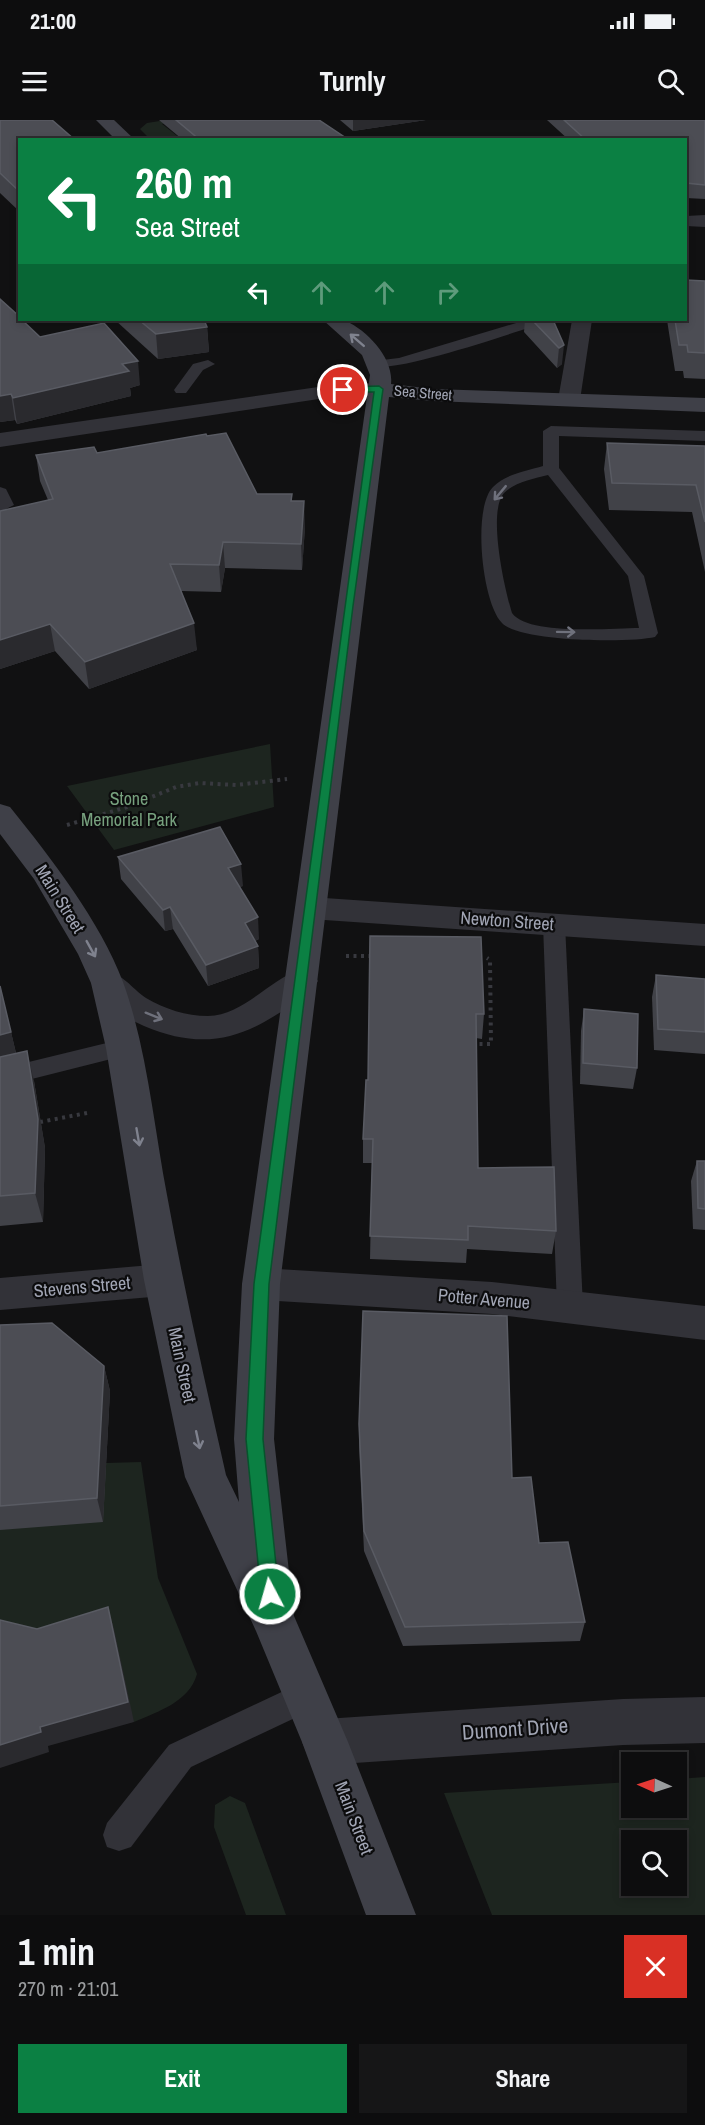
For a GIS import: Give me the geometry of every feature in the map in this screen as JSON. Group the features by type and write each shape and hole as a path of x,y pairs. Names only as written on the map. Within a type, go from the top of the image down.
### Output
{"main road":[{"path":"108,120 124,138"},
{"path":"272,1617 254,1439 261,1284 379,377 374,354 334,321"},
{"name":"Sea Street","path":"379,377 433,395 705,405"},
{"name":"Main Street","path":"0,814 45,872 94,953 107,983 123,1048 163,1280 206,1477 272,1617 325,1742 392,1915"}],"street":[{"path":"687,221 705,221"},
{"path":"569,400 582,321"},
{"name":"Sea Street","path":"0,441 343,390 379,377"},
{"name":"Newton Street","path":"310,908 705,935"},
{"path":"107,983 137,1009 175,1024 201,1028 230,1025 259,1010 302,981"},
{"name":"Stevens Street","path":"0,1294 163,1280"},
{"name":"Potter Avenue","path":"261,1284 492,1298 705,1323"},
{"name":"Dumont Drive","path":"325,1742 623,1722 705,1720"}],"lane":[{"path":"379,377 400,362 535,321"},
{"path":"181,390 198,367 208,364"},
{"path":"551,469 510,482 494,496 489,522 500,606 507,620 518,627 537,632 649,633 636,576 551,469 551,430 705,436"},
{"path":"0,492 6,505 0,507"},
{"path":"554,924 570,1307"},
{"path":"0,1077 123,1048"},
{"path":"119,1835 180,1756 305,1697"}],"path":[{"path":"67,825 127,807 176,787 199,783 236,785 290,779"},
{"path":"336,956 383,956"},
{"path":"462,1044 491,1044 490,960 475,958"},
{"path":"40,1122 87,1113"}],"green space":[{"path":"186,120 162,124 180,138 149,138 140,129 147,123"},
{"name":"Stone Memorial Park","path":"270,744 274,807 114,850 67,786"},
{"path":"141,1462 158,1578 197,1674 193,1684 180,1699 134,1722 0,1658 0,1530 106,1463"},
{"path":"705,1777 705,1915 492,1915 444,1793 621,1783 621,1818 687,1818 687,1778"},
{"path":"230,1796 245,1803 286,1915 246,1915 214,1827 215,1805"}],"building":[{"path":"0,120 52,120 73,138 18,138 18,190 0,173"},
{"path":"176,120 319,120 346,138 198,138"},
{"path":"564,120 705,120 705,185 687,183 687,138 584,138"},
{"path":"687,280 705,281 705,353 688,352 687,345 679,345 675,321 687,321"},
{"path":"0,299 18,315 18,321 23,321 40,337 104,323 138,361 122,364 129,371 13,398 11,394 0,396"},
{"path":"140,321 204,321 207,327 156,334"},
{"path":"533,321 553,321 564,345 559,348"},
{"path":"226,433 257,494 292,494 291,501 304,501 301,544 223,542 219,565 170,564 194,623 85,662 50,624 0,640 0,511 53,499 36,455 94,447 97,453 206,434 207,436"},
{"path":"607,443 705,446 705,522 696,485 612,483"},
{"path":"220,827 241,864 228,868 258,917 245,923 258,946 206,965 170,907 163,910 118,857"},
{"path":"370,936 481,937 484,1014 476,1014 478,1168 554,1167 556,1231 468,1226 468,1240 370,1236 373,1139 363,1139 366,1080 368,1080"},
{"path":"656,975 705,979 705,1032 658,1029"},
{"path":"0,986 11,1032 0,1035"},
{"path":"584,1009 638,1014 637,1068 583,1063"},
{"path":"27,1051 38,1119 35,1193 0,1196 0,1057"},
{"path":"697,1161 705,1161 705,1209 698,1208"},
{"path":"363,1311 507,1316 512,1478 531,1477 539,1543 568,1542 585,1622 405,1627 364,1531 359,1424"},
{"path":"52,1323 104,1366 97,1498 0,1506 0,1325"},
{"path":"108,1607 128,1702 40,1727 41,1732 0,1745 0,1620 37,1629"}],"route":[{"path":"270,1594 254,1439 261,1284 302,981 348,606 379,389 343,390"}]}
